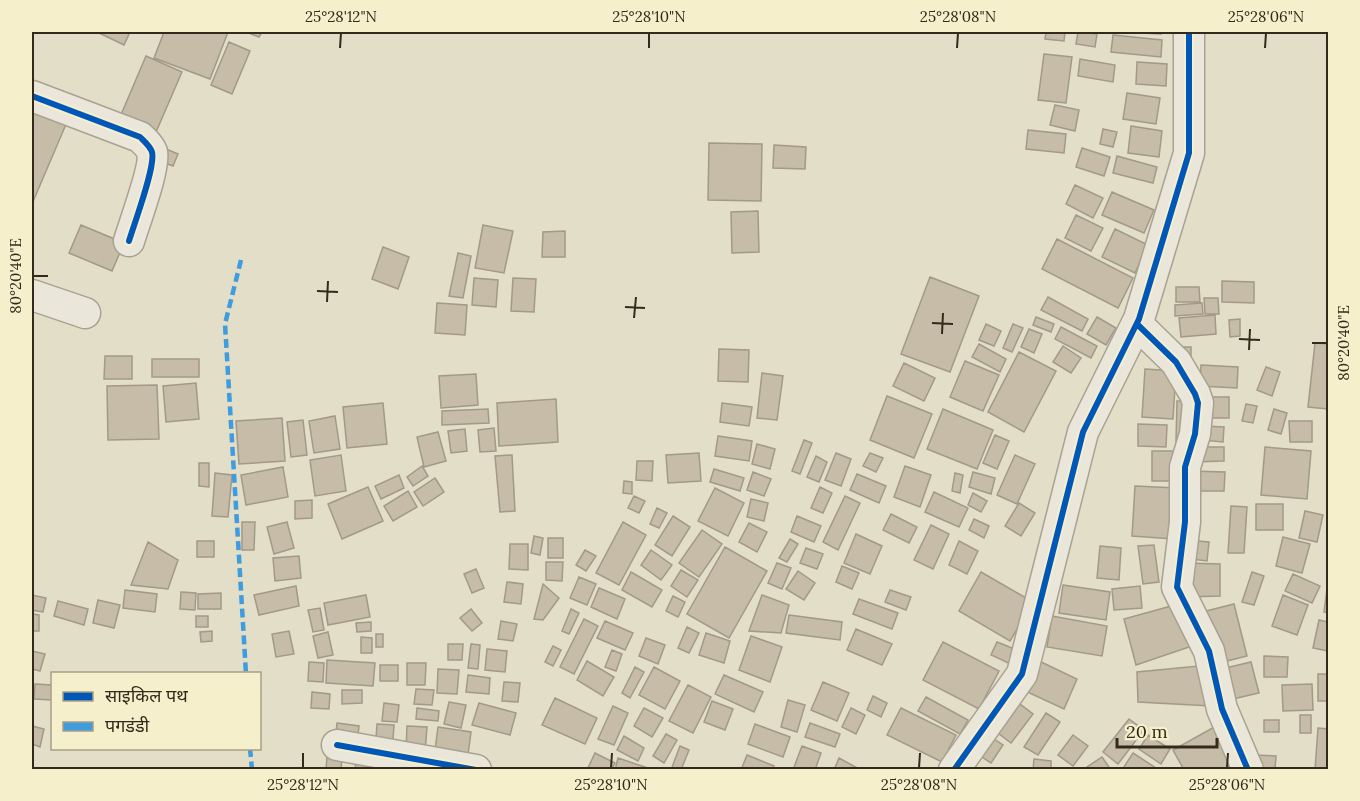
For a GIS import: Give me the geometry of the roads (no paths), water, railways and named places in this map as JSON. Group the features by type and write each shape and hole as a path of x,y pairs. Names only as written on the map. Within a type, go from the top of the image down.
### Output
{"street":[{"path":"954,770 1022,674 1083,432 1137,324 1189,153 1189,32"},
{"path":"32,96 140,137 147,144 152,153 152,166 129,241"},
{"path":"32,295 85,313"},
{"path":"1137,324 1176,362 1196,394 1197,420 1185,467 1185,522 1176,587 1209,651 1222,709 1248,770"},
{"path":"337,745 476,770"}]}
